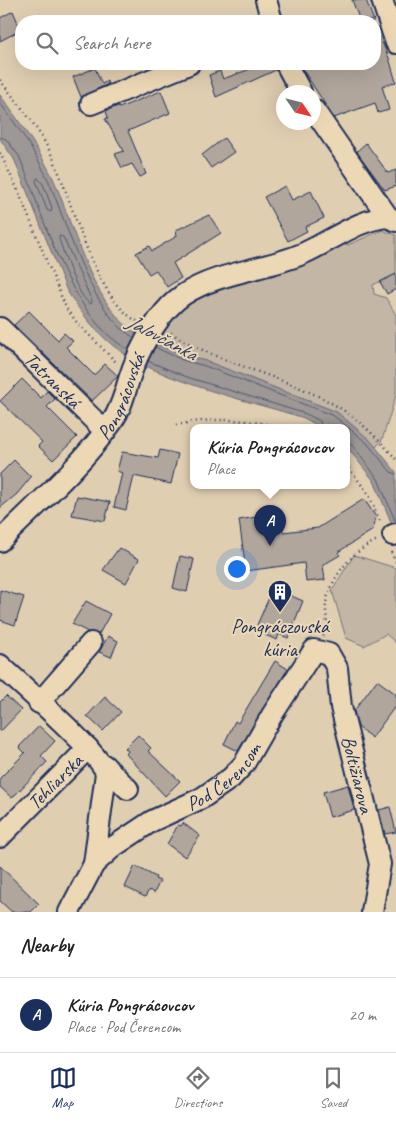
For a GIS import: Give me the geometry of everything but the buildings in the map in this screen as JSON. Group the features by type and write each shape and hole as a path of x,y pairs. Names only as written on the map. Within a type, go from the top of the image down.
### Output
{"street":[{"path":"266,0 270,15"},
{"path":"382,0 396,43"},
{"path":"91,104 174,70"},
{"path":"289,70 297,85"},
{"path":"321,120 392,219"},
{"name":"Pongrácovská","path":"0,541 74,466 105,431 124,400 129,367 168,308 190,291 209,283 284,261 322,245 367,221 392,219"},
{"name":"Tatranská","path":"0,328 105,431"},
{"path":"39,703 91,643"},
{"name":"Pod Čerencom","path":"94,864 113,847 152,821 202,798 231,778 244,764 272,714 314,650"},
{"name":"Boltižiarova","path":"314,650 329,654 337,668 341,707 380,864 372,912"},
{"path":"0,664 128,789"},
{"name":"Tehliarska","path":"0,837 88,748"},
{"name":"Pod Čerencom","path":"69,912 94,864 107,780 104,765"}],"path":[{"path":"0,80 47,145 65,185 98,272 116,302 135,321 324,400 344,411 370,431 396,459"},
{"path":"0,153 19,193 66,308 91,338 129,367"},
{"path":"176,425 198,420 229,418 264,424"},
{"path":"350,469 369,495 391,536 396,562"},
{"path":"314,650 328,627 327,598 344,565 368,544 391,536"}],"shaded area":[{"path":"382,230 396,235 396,274 373,285 374,294 386,298 396,315 396,395 382,440 376,447 337,412 206,361 184,356 161,332 178,310 191,300 214,290 318,257 346,242 348,245"},
{"path":"354,555 396,568 396,643 386,634 364,646 346,638 332,590"}],"water":[{"path":"0,95 28,135 53,178 76,239 95,282 118,318 133,331 158,345 178,353 206,361 337,412 370,440 396,472 396,534 374,481 350,451 350,424 315,424 304,418 184,382 139,362 112,345 84,316 67,291 14,159 0,139"}],"place":[{"name":"Kúria Pongrácovcov","path":"270,546"},
{"name":"Pongráczovská kúria","path":"280,613"}],"water label":[{"name":"Jalovčanka","path":"162,337"}]}
